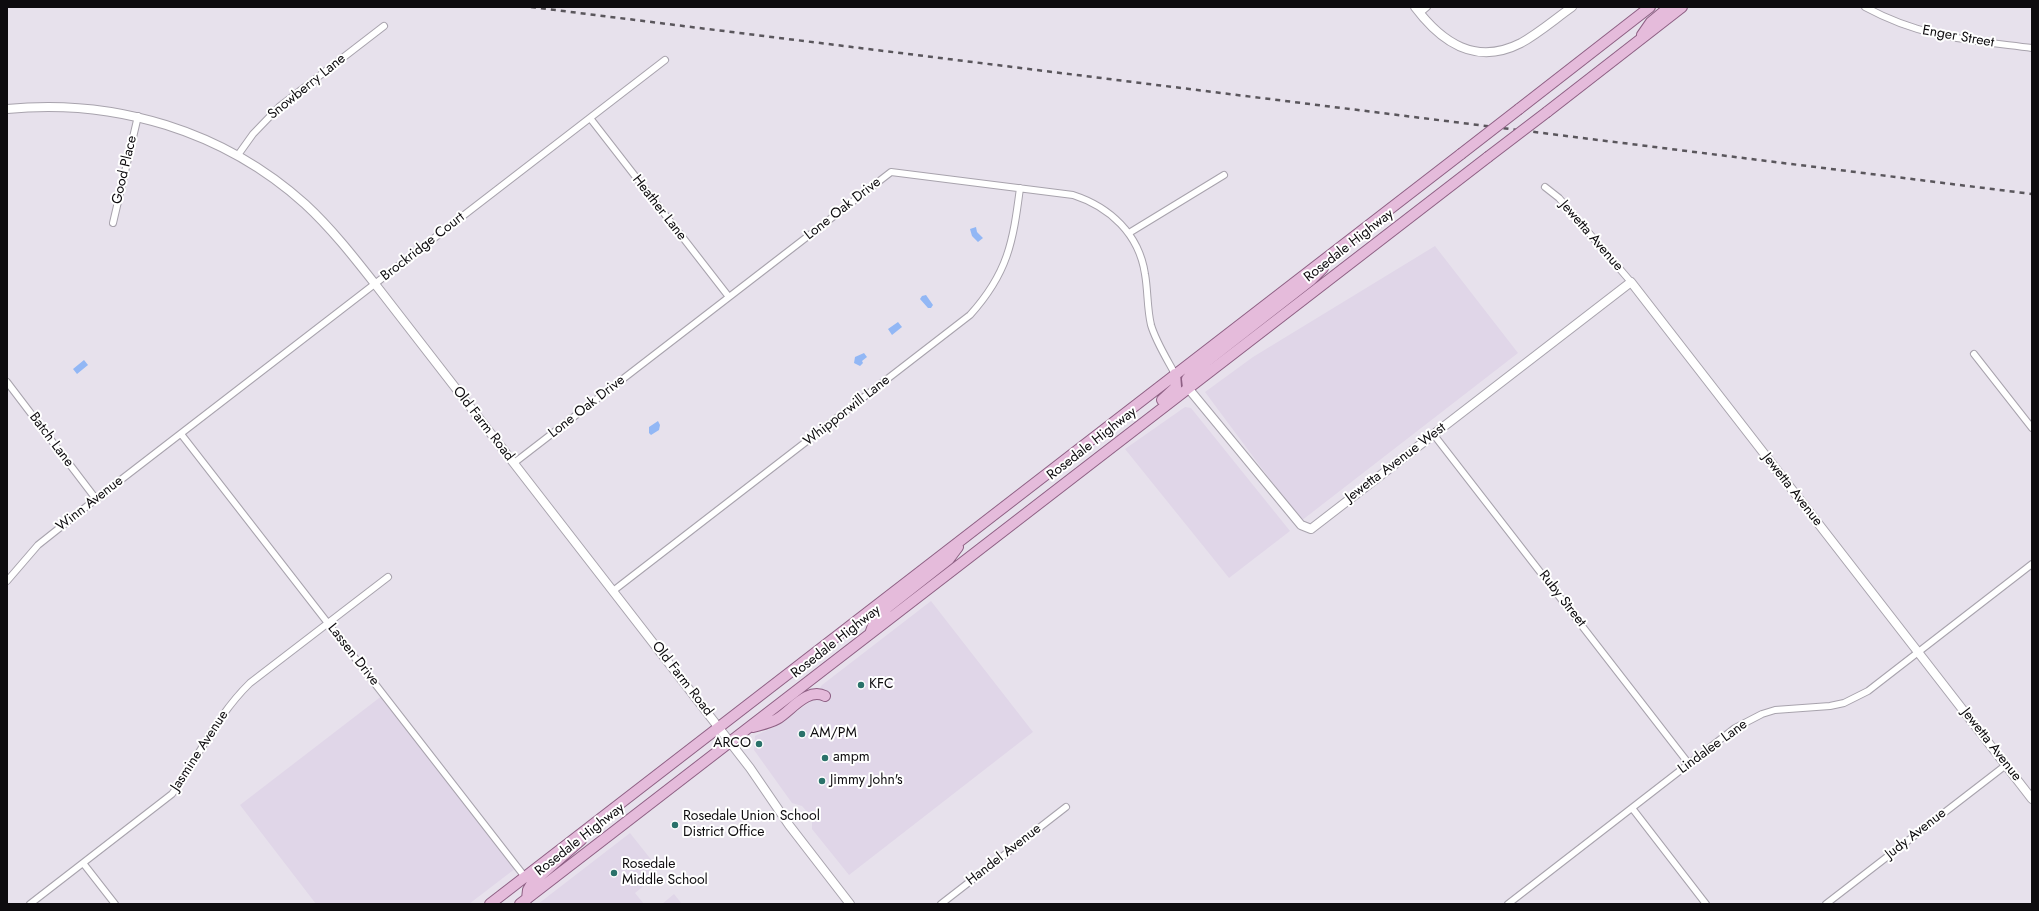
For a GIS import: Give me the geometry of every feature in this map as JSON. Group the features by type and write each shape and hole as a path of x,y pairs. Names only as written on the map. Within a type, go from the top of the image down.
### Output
{"main road":[{"name":"Rosedale Highway","path":"490,904 1650,7"},
{"path":"1636,43 1651,22 1669,7"},
{"name":"Rosedale Highway","path":"524,901 1682,7"},
{"path":"1188,388 1187,380 1193,372 1310,280 1340,248"},
{"path":"1087,466 1103,446 1176,387 1175,374"},
{"path":"870,634 875,620 949,560 965,537"},
{"path":"747,729 776,720 810,694 818,693 825,696"},
{"path":"524,901 532,883 569,853 594,825"}],"street":[{"path":"1427,7 1417,10 1434,31 1451,43 1472,50 1495,51 1521,43 1535,35 1572,7"},
{"name":"Enger Street","path":"1865,7 1883,17 1921,32 1945,37 2032,48"},
{"name":"Snowberry Lane","path":"238,156 253,134 279,107 384,26"},
{"name":"Brockridge Court","path":"181,434 665,60"},
{"name":"Old Farm Road","path":"7,109 53,106 86,108 138,116 190,133 238,156 263,171 305,204 341,242 375,284 750,768 790,825 850,904"},
{"name":"Good Place","path":"113,223 138,116"},
{"name":"Heather Lane","path":"590,118 729,297"},
{"name":"Lone Oak Drive","path":"514,464 891,172 1068,194 1086,199 1111,214 1129,233 1142,260 1152,326 1175,374"},
{"path":"1129,233 1224,175"},
{"name":"Jewetta Avenue","path":"1545,187 1560,198 1631,282 2032,799"},
{"name":"Whipporwill Lane","path":"613,591 970,314 995,284 1004,266 1014,233 1020,188"},
{"name":"Jewetta Avenue West","path":"1188,388 1301,525 1310,529 1631,282"},
{"path":"1974,354 2032,428"},
{"name":"Batch Lane","path":"7,382 96,498"},
{"name":"Winn Avenue","path":"7,581 38,545 96,498 181,434"},
{"name":"Lassen Drive","path":"181,434 525,877"},
{"name":"Ruby Street","path":"1434,435 1689,764"},
{"name":"Lindalee Lane","path":"1508,904 1735,728 1762,714 1790,708 1830,706 1857,697 2032,564"},
{"name":"Jasmine Avenue","path":"30,904 172,794 186,776 220,717 235,698 250,683 388,577"},
{"name":"Judy Avenue","path":"1826,904 2006,765"},
{"name":"Handel Avenue","path":"941,904 1066,807"},
{"path":"1632,808 1706,904"},
{"path":"83,863 115,904"}],"shaded area":[{"path":"1435,246 1518,353 1301,521 1205,392 1253,357"},
{"path":"1185,407 1191,408 1290,531 1229,578 1125,449"},
{"path":"931,601 1033,732 849,875 812,829 812,817 802,806 792,803 754,750 755,736 780,724 811,701 822,685"},
{"path":"383,695 516,868 469,904 316,904 240,805"},
{"name":"Rosedale Middle School","path":"630,833 653,862 646,884 635,893 644,904 538,904"},
{"name":"Rosedale Middle School","path":"674,894 682,904 662,904"}],"water":[{"path":"976,227 977,232 983,238 978,242 972,236 970,229"},
{"path":"926,295 933,305 931,308 928,308 920,299 922,296"},
{"path":"898,322 902,327 892,335 888,329"},
{"path":"864,353 867,357 862,361 863,363 860,366 854,363 855,357"},
{"path":"84,360 88,365 77,374 73,369"},
{"path":"658,421 660,425 659,430 651,435 649,433 649,427"}],"railway":[{"path":"531,7 2032,194"}],"place":[{"name":"KFC","path":"861,685"},
{"name":"AM/PM","path":"802,734"},
{"name":"ARCO","path":"759,744"},
{"name":"ampm","path":"825,758"},
{"name":"Jimmy John's","path":"822,781"},
{"name":"Rosedale Union School District Office","path":"675,825"},
{"name":"Rosedale Middle School","path":"614,873"}]}
